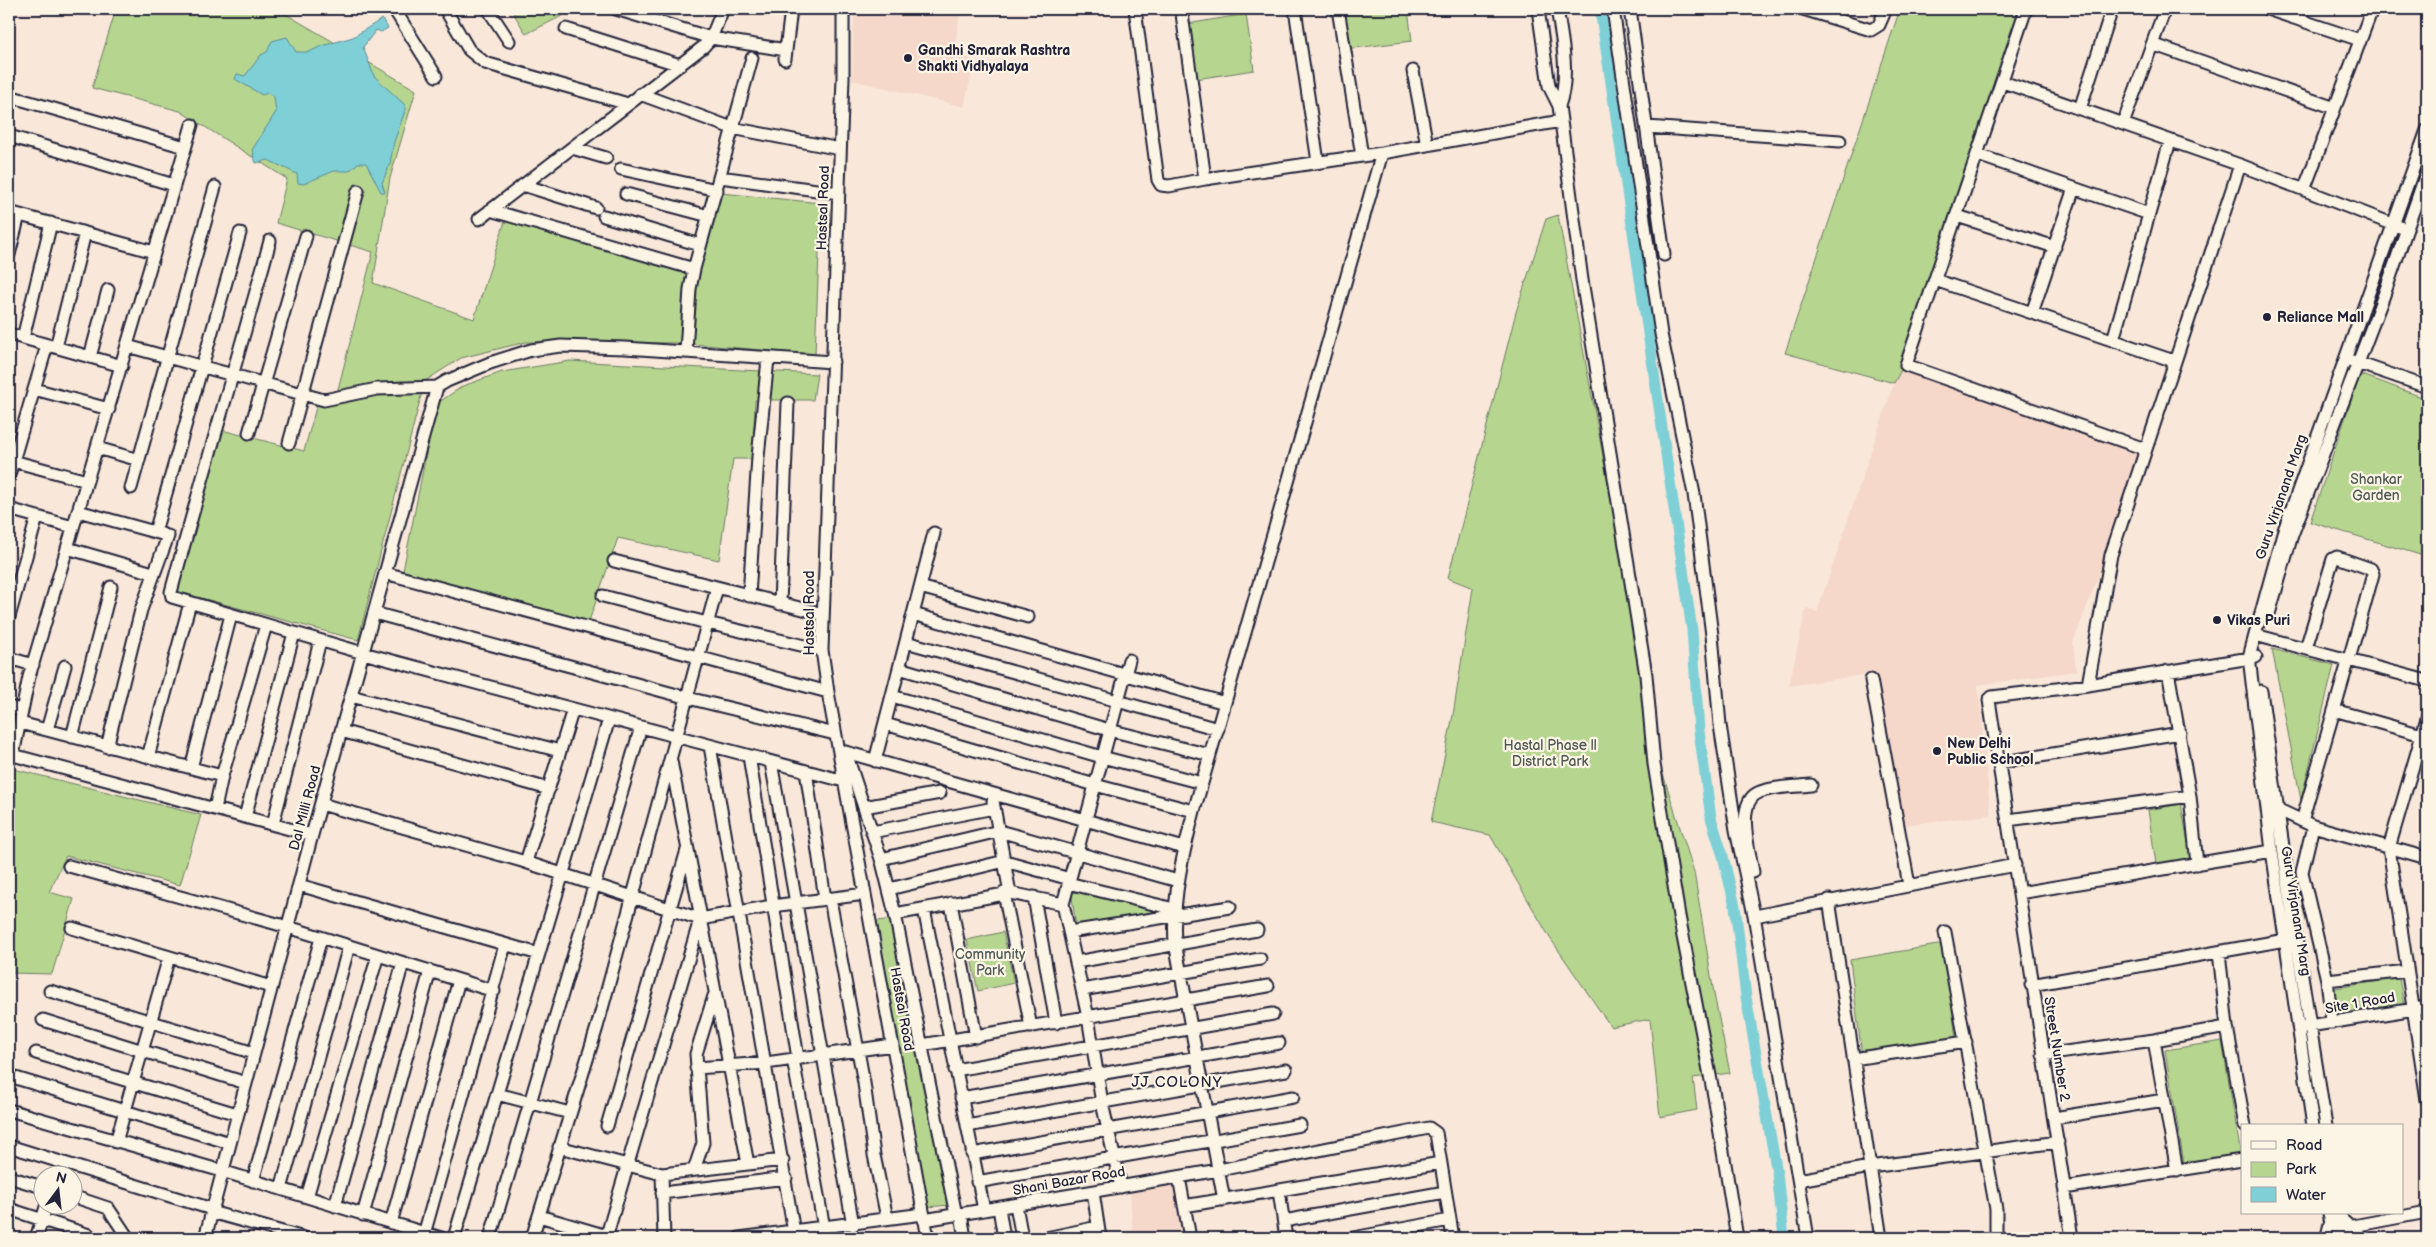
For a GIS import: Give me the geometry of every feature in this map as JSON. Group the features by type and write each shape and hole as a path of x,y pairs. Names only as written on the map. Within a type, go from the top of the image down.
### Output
{"main road":[{"path":"2337,1227 2362,1238"}],"street":[{"path":"394,9 436,76"},
{"path":"445,9 469,50 485,63 628,104"},
{"path":"488,9 509,41"},
{"path":"616,9 711,38 786,54 791,9"},
{"path":"479,218 572,148 711,38 723,9"},
{"name":"Hastsal Road","path":"843,9 839,193 822,650 836,734 842,752 844,781 928,1238"},
{"path":"1135,9 1158,180 1161,185 1169,186 1382,153 1561,121"},
{"path":"1295,9 1318,162"},
{"path":"1338,9 1362,156"},
{"path":"1538,9 1549,86 1559,106 1582,280 1646,675 1654,764 1679,916 1714,1096 1737,1238"},
{"path":"1558,9 1565,73 1564,92 1559,106"},
{"path":"1612,9 1661,334 1694,494 1712,634 1720,725 1736,830 1755,925 1808,1238"},
{"path":"1630,9 1664,255"},
{"path":"1803,9 1871,30 1879,25 1886,9"},
{"path":"2026,9 2003,82 1906,365 2145,449"},
{"path":"2080,109 2112,9"},
{"path":"2123,124 2165,9"},
{"path":"2267,9 2360,40"},
{"path":"2304,190 2372,9"},
{"path":"1182,14 1206,179"},
{"path":"566,29 680,64"},
{"path":"2152,44 2335,108"},
{"path":"686,351 690,289 694,269 752,58"},
{"path":"1414,71 1427,145"},
{"path":"2003,82 2240,165 2407,230"},
{"path":"640,94 732,128 840,149"},
{"path":"9,96 185,147"},
{"path":"192,125 33,665 11,754 312,835"},
{"path":"1646,127 1840,141"},
{"name":"Guru Virjanand Marg","path":"2259,636 2283,532 2427,130"},
{"path":"9,136 174,185"},
{"path":"2113,340 2170,141"},
{"path":"572,148 606,158"},
{"path":"1224,1200 1175,944 1174,912 1178,881 1184,848 1202,782 1382,153"},
{"path":"1978,155 2149,214"},
{"path":"2240,165 2110,555 2088,685 2253,657"},
{"path":"621,169 717,190"},
{"name":"Guru Virjanand Marg","path":"2291,939 2272,851 2253,657 2292,534 2358,363 2427,171"},
{"path":"720,177 839,193"},
{"path":"523,185 700,245"},
{"path":"131,488 215,187"},
{"path":"2032,313 2074,188"},
{"path":"289,443 358,191"},
{"path":"626,194 709,216"},
{"path":"490,210 694,269"},
{"path":"9,255 14,213 154,252"},
{"path":"1956,216 2054,247"},
{"path":"23,338 51,224"},
{"path":"9,474 34,390 52,346 85,233"},
{"path":"155,532 240,233"},
{"path":"250,433 306,236"},
{"path":"270,241 234,374 217,423 171,592 175,599 363,653 844,781"},
{"path":"1935,280 2174,361"},
{"path":"90,357 108,290"},
{"path":"9,334 122,366"},
{"path":"127,346 234,374 302,395 333,400 377,389 437,387 447,380 490,363 546,347 686,351 768,359 833,362"},
{"path":"2346,358 2427,387"},
{"path":"749,596 759,443 768,359"},
{"name":"Dal Milli Road","path":"205,1238 312,835 437,387"},
{"path":"34,390 109,409"},
{"path":"780,604 788,403"},
{"path":"97,448 139,460"},
{"path":"13,461 87,481"},
{"path":"9,510 73,527"},
{"path":"78,511 185,541"},
{"path":"9,617 38,517"},
{"path":"875,761 934,533"},
{"path":"107,747 141,610 168,536"},
{"path":"67,548 153,573"},
{"path":"2306,648 2330,563 2337,557 2367,566 2373,574 2334,710 2307,824 2302,872 2327,980 2332,1023"},
{"path":"614,561 823,614"},
{"path":"385,573 828,692"},
{"path":"72,737 110,587"},
{"path":"920,587 1028,617"},
{"path":"532,1238 596,1027 717,588"},
{"path":"603,596 822,650"},
{"path":"148,757 190,603"},
{"path":"374,612 687,697 836,734"},
{"path":"913,614 1225,703"},
{"path":"191,768 231,615"},
{"path":"215,809 222,776 266,625"},
{"path":"245,817 294,633"},
{"path":"2259,636 2427,681"},
{"path":"272,824 320,641"},
{"path":"906,642 1218,729"},
{"name":"Guru Virjanand Marg","path":"2253,657 2277,809 2291,939 2304,1027 2313,1124"},
{"path":"9,658 33,665"},
{"path":"1121,1187 1113,1158 1091,1047 1088,1017 1063,904 1128,660"},
{"path":"47,730 65,666"},
{"path":"899,668 1109,730 1210,755"},
{"path":"2168,671 2190,796 2196,864"},
{"path":"1871,680 1909,885"},
{"name":"Street Number 2","path":"2072,1238 2058,1142 2031,985 2015,865 1989,703 1990,698 2088,685"},
{"path":"351,696 560,751"},
{"path":"892,696 1102,757 1202,782"},
{"path":"9,707 22,710"},
{"path":"526,862 573,709"},
{"path":"2334,710 2423,743"},
{"path":"2427,718 2423,743 2388,848 2427,1100"},
{"path":"454,1238 609,719"},
{"path":"20,723 222,776"},
{"path":"885,724 1094,785 1194,811"},
{"path":"490,1238 641,727"},
{"path":"341,731 549,789"},
{"path":"1998,763 2180,733"},
{"path":"710,746 783,1160 794,1235"},
{"path":"842,752 1184,848"},
{"path":"842,752 864,807 889,889 958,1215 965,1238"},
{"path":"749,756 795,1058 824,1228"},
{"path":"670,757 748,1164"},
{"path":"771,762 853,1225"},
{"path":"806,771 827,899 858,1050 874,1155 888,1218"},
{"path":"1811,785 1759,792 1750,801 1745,813 1760,915 1814,1238"},
{"path":"864,807 940,793"},
{"path":"991,794 1005,860 1007,893 1031,1027"},
{"path":"2008,820 2190,796"},
{"path":"321,804 526,862 700,919 739,911 865,894"},
{"path":"872,832 994,808"},
{"path":"2277,809 2307,824 2427,858"},
{"path":"880,858 999,831 1178,881"},
{"path":"607,1126 688,849"},
{"path":"2019,893 2272,851"},
{"path":"889,889 1005,860 1174,912"},
{"path":"1760,915 2015,865"},
{"path":"69,866 288,928 494,991"},
{"path":"299,885 539,954"},
{"path":"895,914 1007,893 1063,904"},
{"path":"1034,897 1056,1023"},
{"path":"1829,900 1881,1238"},
{"path":"951,903 976,1037"},
{"path":"1069,932 1174,912 1230,907"},
{"path":"924,908 984,1210"},
{"path":"538,1216 607,1237 700,919"},
{"path":"72,928 271,987"},
{"path":"1076,962 1257,930"},
{"path":"1945,932 1996,1209 1996,1238"},
{"path":"253,1181 321,938"},
{"path":"2031,985 2291,939"},
{"path":"424,1236 506,945"},
{"path":"281,1189 349,946"},
{"path":"2219,952 2227,1027 2245,1124"},
{"path":"307,1197 378,955"},
{"path":"116,1142 170,957"},
{"path":"1082,990 1260,959"},
{"path":"335,1206 403,963"},
{"path":"362,1214 430,971"},
{"path":"2327,980 2407,971"},
{"path":"391,1223 459,980"},
{"path":"922,1045 1268,986"},
{"path":"50,991 254,1053"},
{"path":"694,1170 703,1143 696,1054 715,995"},
{"name":"Site 1 Road","path":"2304,1027 2427,1007"},
{"path":"955,1070 1273,1014"},
{"path":"43,1020 246,1083"},
{"path":"2043,1055 2154,1040 2227,1027"},
{"name":"Guru Virjanand Marg","path":"2304,1027 2326,1124"},
{"path":"2154,1040 2177,1170"},
{"path":"1853,1059 1966,1042"},
{"path":"961,1098 1279,1043"},
{"path":"696,1068 766,1063 893,1045"},
{"path":"36,1053 238,1114"},
{"path":"967,1126 1286,1070"},
{"path":"9,1076 230,1143"},
{"path":"497,1094 570,1113"},
{"path":"972,1154 1293,1098"},
{"path":"2054,1118 2164,1100"},
{"path":"9,1110 222,1171 391,1223 424,1236 441,1238"},
{"path":"978,1182 1300,1125"},
{"name":"Shani Bazar Road","path":"740,1238 794,1235 824,1228 853,1225 888,1218 958,1215 1219,1170 1429,1128 1436,1133 1453,1238"},
{"path":"1804,1178 1870,1167 2058,1142"},
{"path":"9,1146 212,1211 304,1238"},
{"path":"559,1147 629,1167 662,1174 783,1160"},
{"path":"2064,1188 2241,1160"},
{"path":"1184,1206 1441,1162"},
{"path":"662,1174 664,1238"},
{"path":"9,1177 32,1184"},
{"path":"1179,1177 1190,1238"},
{"path":"662,1193 786,1178"},
{"path":"1279,1191 1286,1238"},
{"path":"1046,1238 1099,1232 1093,1192"},
{"path":"1284,1221 1446,1192"},
{"path":"82,1199 108,1208 124,1236"},
{"path":"1016,1205 1022,1238"},
{"path":"999,1208 1004,1238"},
{"path":"9,1209 90,1235"},
{"path":"2337,1227 2427,1212"},
{"path":"36,1238 43,1214"},
{"path":"1354,1238 1450,1220"}],"shaded area":[{"name":"Gandhi Smarak Rashtra Shakti Vidhyalaya","path":"854,9 961,9 953,55 975,60 964,107 852,80"},
{"path":"1901,370 2139,451 2097,580 2073,643 2076,671 1978,685 1991,815 1903,825 1876,673 1789,686 1806,608 1817,612 1894,383"},
{"path":"1173,1185 1184,1238 1133,1238 1130,1192"}],"green space":[{"path":"116,9 277,9 416,90 390,178 373,283 474,319 506,218 690,268 711,192 821,203 815,355 682,343 526,342 461,358 425,381 358,640 175,591 214,428 304,451 320,393 336,397 373,252 276,223 287,179 180,111 92,88"},
{"path":"511,9 576,9 526,34"},
{"path":"1341,9 1408,9 1412,41 1346,49"},
{"path":"1900,9 2024,9 1901,370 1894,383 1785,353"},
{"path":"1246,14 1254,70 1196,79 1187,24"},
{"name":"Hastal Phase || District Park","path":"1558,215 1636,632 1644,714 1694,872 1714,994 1730,1073 1693,1078 1697,1110 1660,1117 1650,1019 1611,1027 1550,938 1490,835 1431,822 1453,715 1473,588 1448,578 1516,312 1546,219"},
{"path":"570,361 817,374 813,400 755,400 753,459 733,459 719,560 618,538 588,624 402,576 436,404 463,386 502,372"},
{"name":"Shankar Garden","path":"2360,374 2427,399 2427,557 2310,522"},
{"path":"2272,649 2334,665 2301,800"},
{"path":"9,768 201,815 180,885 66,856 49,892 74,899 52,974 9,973"},
{"path":"2181,804 2191,859 2156,864 2148,810"},
{"path":"1071,889 1160,912 1076,928"},
{"path":"897,919 950,1205 927,1207 876,921"},
{"name":"Community Park","path":"1003,932 1014,983 978,991 967,940"},
{"path":"1943,944 1957,1045 1862,1056 1850,960"},
{"path":"2399,978 2404,1006 2333,1016 2329,989"},
{"path":"2222,1041 2241,1155 2184,1164 2165,1050"}],"water":[{"path":"382,19 388,28 381,32 376,30 363,47 374,76 405,105 405,111 394,142 390,164 382,183 385,192 381,192 366,163 358,163 349,171 334,171 303,184 298,183 297,174 268,160 256,163 252,150 276,112 274,97 268,93 262,95 235,79 237,74 245,76 261,55 267,52 272,41 287,37 296,52 309,52 353,37"}],"waterway":[{"path":"1600,9 1692,630 1699,731 1711,818 1723,856 1735,906 1746,997 1777,1173 1784,1238"}],"place":[{"name":"Gandhi Smarak Rashtra Shakti Vidhyalaya","path":"908,58"},
{"name":"Reliance Mall","path":"2267,317"},
{"name":"Vikas Puri","path":"2217,620"},
{"name":"New Delhi Public School","path":"1937,751"}],"district":[{"name":"JJ COLONY","path":"1177,1082"}]}
